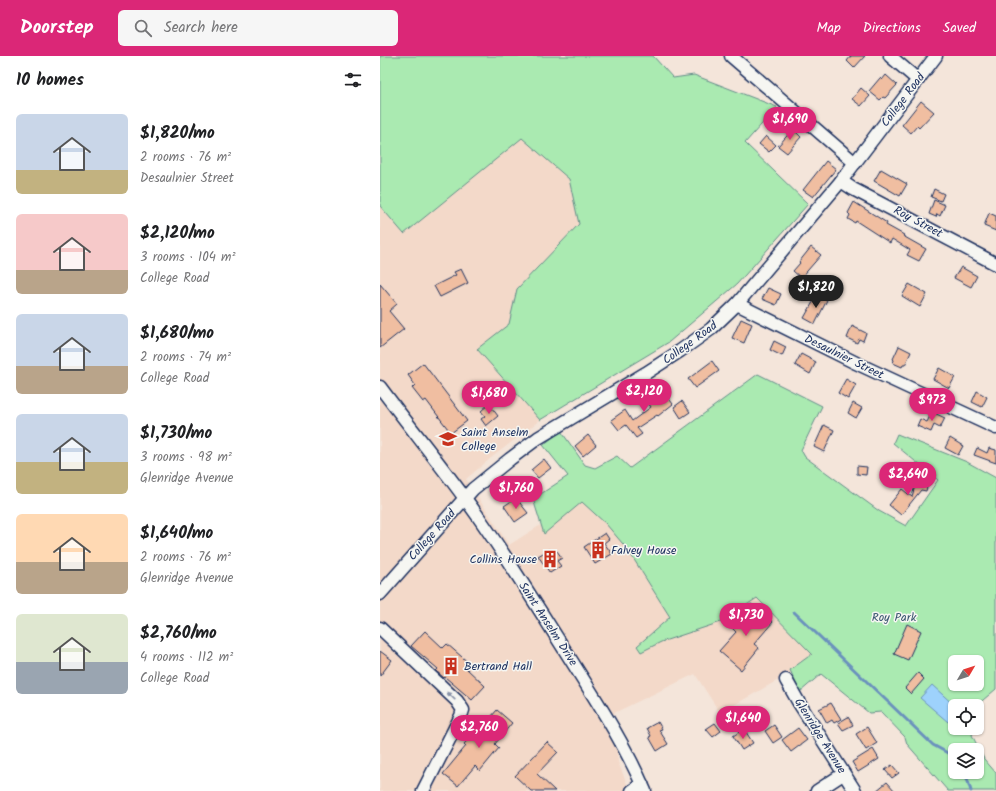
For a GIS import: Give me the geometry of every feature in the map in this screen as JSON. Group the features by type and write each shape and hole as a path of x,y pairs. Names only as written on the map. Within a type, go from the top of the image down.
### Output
{"street":[{"path":"731,56 855,163"},
{"path":"890,56 918,80"},
{"name":"College Road","path":"380,594 473,489 525,447 680,351 711,329 737,304 841,181 936,56"},
{"name":"Roy Street","path":"841,181 996,264"},
{"name":"Desaulnier Street","path":"737,304 856,363 996,428"},
{"name":"Saint Anselm Drive","path":"380,387 465,499 490,535 576,669 626,751 644,787"},
{"path":"380,628 457,701 462,710 461,716 423,791"},
{"name":"Glenridge Avenue","path":"786,680 843,774 855,791"},
{"path":"817,791 843,774"},
{"path":"632,791 644,787"}],"shaded area":[{"name":"Saint Anselm College","path":"380,56 496,56 674,323 540,420 466,479 509,545 626,471 829,651 720,713 695,674 614,713 618,762 630,791 380,791"}],"green space":[{"path":"380,56 653,56 673,78 694,75 777,107 745,143 808,204 737,284 669,342 540,420 477,349 509,324 517,289 579,224 569,179 522,138 404,234 380,206"},
{"name":"Roy Park","path":"758,374 822,406 801,450 805,457 879,511 906,526 938,480 893,443 897,434 967,462 996,478 996,689 984,699 948,699 948,735 972,735 976,743 948,743 948,779 984,779 984,759 996,773 996,791 948,791 907,744 905,737 881,712 869,713 821,674 800,692 790,670 812,654 757,598 721,622 661,642 641,652 637,646 670,617 628,550 606,524 582,502 544,534 533,499 568,476 543,445 561,431 585,465 595,468 617,456 630,468"}],"water":[{"path":"932,685 948,700 948,722 920,698"}],"building":[{"path":"851,56 865,56 854,68 847,61"},
{"path":"886,75 897,85 885,98 883,97 880,100 869,91 880,78 882,80"},
{"path":"861,88 870,96 861,106 852,99"},
{"path":"921,101 934,112 919,128 917,126 911,133 902,125"},
{"path":"793,129 801,137 787,153 778,146"},
{"path":"766,136 776,145 769,152 759,144"},
{"path":"826,161 836,169 813,197 803,190"},
{"path":"881,169 907,184 900,196 874,181"},
{"path":"934,189 944,194 941,201 931,197"},
{"path":"934,200 945,205 940,216 937,214 936,217 929,214"},
{"path":"854,202 887,223 886,225 926,249 919,261 907,255 910,250 892,239 890,243 856,221 855,223 848,219 850,215 848,213"},
{"path":"989,213 996,216 996,231 984,226"},
{"path":"811,247 821,255 801,278 793,271"},
{"path":"961,267 977,276 971,287 954,278"},
{"path":"461,269 468,283 440,297 434,286 456,275 454,272"},
{"path":"380,284 397,304 389,311 404,329 380,348"},
{"path":"909,284 927,294 920,307 902,296"},
{"path":"768,288 781,294 776,305 762,299"},
{"path":"817,295 827,300 815,324 804,318"},
{"path":"741,319 752,324 744,343 732,338"},
{"path":"852,326 866,333 863,341 859,339 857,343 847,338"},
{"path":"774,341 786,347 782,356 770,350"},
{"path":"899,346 911,352 905,365 902,367 893,363 893,359"},
{"path":"801,354 816,362 810,374 795,365"},
{"path":"712,361 719,371 695,388 688,379"},
{"path":"423,363 467,421 451,433 426,400 423,402 412,388 415,385 408,375"},
{"path":"939,368 955,377 949,388 933,379"},
{"path":"846,379 856,385 848,399 838,393"},
{"path":"661,388 673,404 658,416 657,415 637,428 642,434 636,438 626,425 619,430 611,420 625,410 632,421 651,407 646,400"},
{"path":"977,391 987,397 982,407 972,402"},
{"path":"682,401 690,412 681,418 674,407"},
{"path":"853,403 862,408 856,418 848,413"},
{"path":"489,404 498,416 486,426 481,419 485,416 481,411"},
{"path":"932,412 945,418 940,428 934,425 931,432 917,426 920,419 927,422"},
{"path":"824,425 834,430 824,452 814,447"},
{"path":"588,435 596,445 583,456 575,446"},
{"path":"950,438 963,446 958,455 945,448"},
{"path":"977,448 987,453 989,448 996,450 996,463 974,455"},
{"path":"544,459 551,468 538,478 531,470"},
{"path":"857,466 867,467 866,475 857,474"},
{"path":"917,477 929,480 926,491 921,490 901,515 889,505 902,489 912,497"},
{"path":"516,498 528,513 515,522 504,506"},
{"name":"Falvey House","path":"605,533 609,539 604,543 612,554 595,564 584,547"},
{"name":"Collins House","path":"550,549 553,553 557,551 562,558 557,561 561,566 550,573 538,556"},
{"path":"751,604 773,622 754,644 759,648 741,670 719,651 736,632 731,627"},
{"path":"907,624 921,631 908,660 894,654"},
{"name":"Bertrand Hall","path":"425,631 443,648 447,644 470,664 466,668 485,686 472,700 436,671 438,669 411,646"},
{"path":"380,651 392,660 380,676"},
{"path":"918,673 924,679 911,694 905,688"},
{"path":"831,703 841,719 834,723 832,720 827,723 819,709"},
{"path":"497,710 512,723 495,744 499,748 480,771 475,766 458,786 443,774 466,746 464,744 471,736 473,738"},
{"path":"848,717 853,725 843,730 838,723"},
{"path":"658,722 662,729 659,730 668,744 657,751 649,737 651,736 647,728"},
{"path":"715,723 721,731 713,737 706,729"},
{"path":"774,725 782,737 773,743 765,731"},
{"path":"867,727 877,743 866,750 856,734"},
{"path":"798,728 807,740 791,752 782,740"},
{"path":"744,729 753,743 742,750 733,736"},
{"path":"547,742 558,752 537,774 555,791 531,791 515,776"},
{"path":"873,749 879,759 858,772 852,762"},
{"path":"892,765 899,773 892,778 885,770"},
{"path":"887,782 895,791 876,791"}],"waterway":[{"path":"794,612 933,745 948,753"},
{"path":"967,779 971,791"}],"place":[{"name":"Saint Anselm College","path":"448,439"},
{"name":"Falvey House","path":"598,550"},
{"name":"Collins House","path":"550,559"},
{"name":"Bertrand Hall","path":"451,666"}]}
